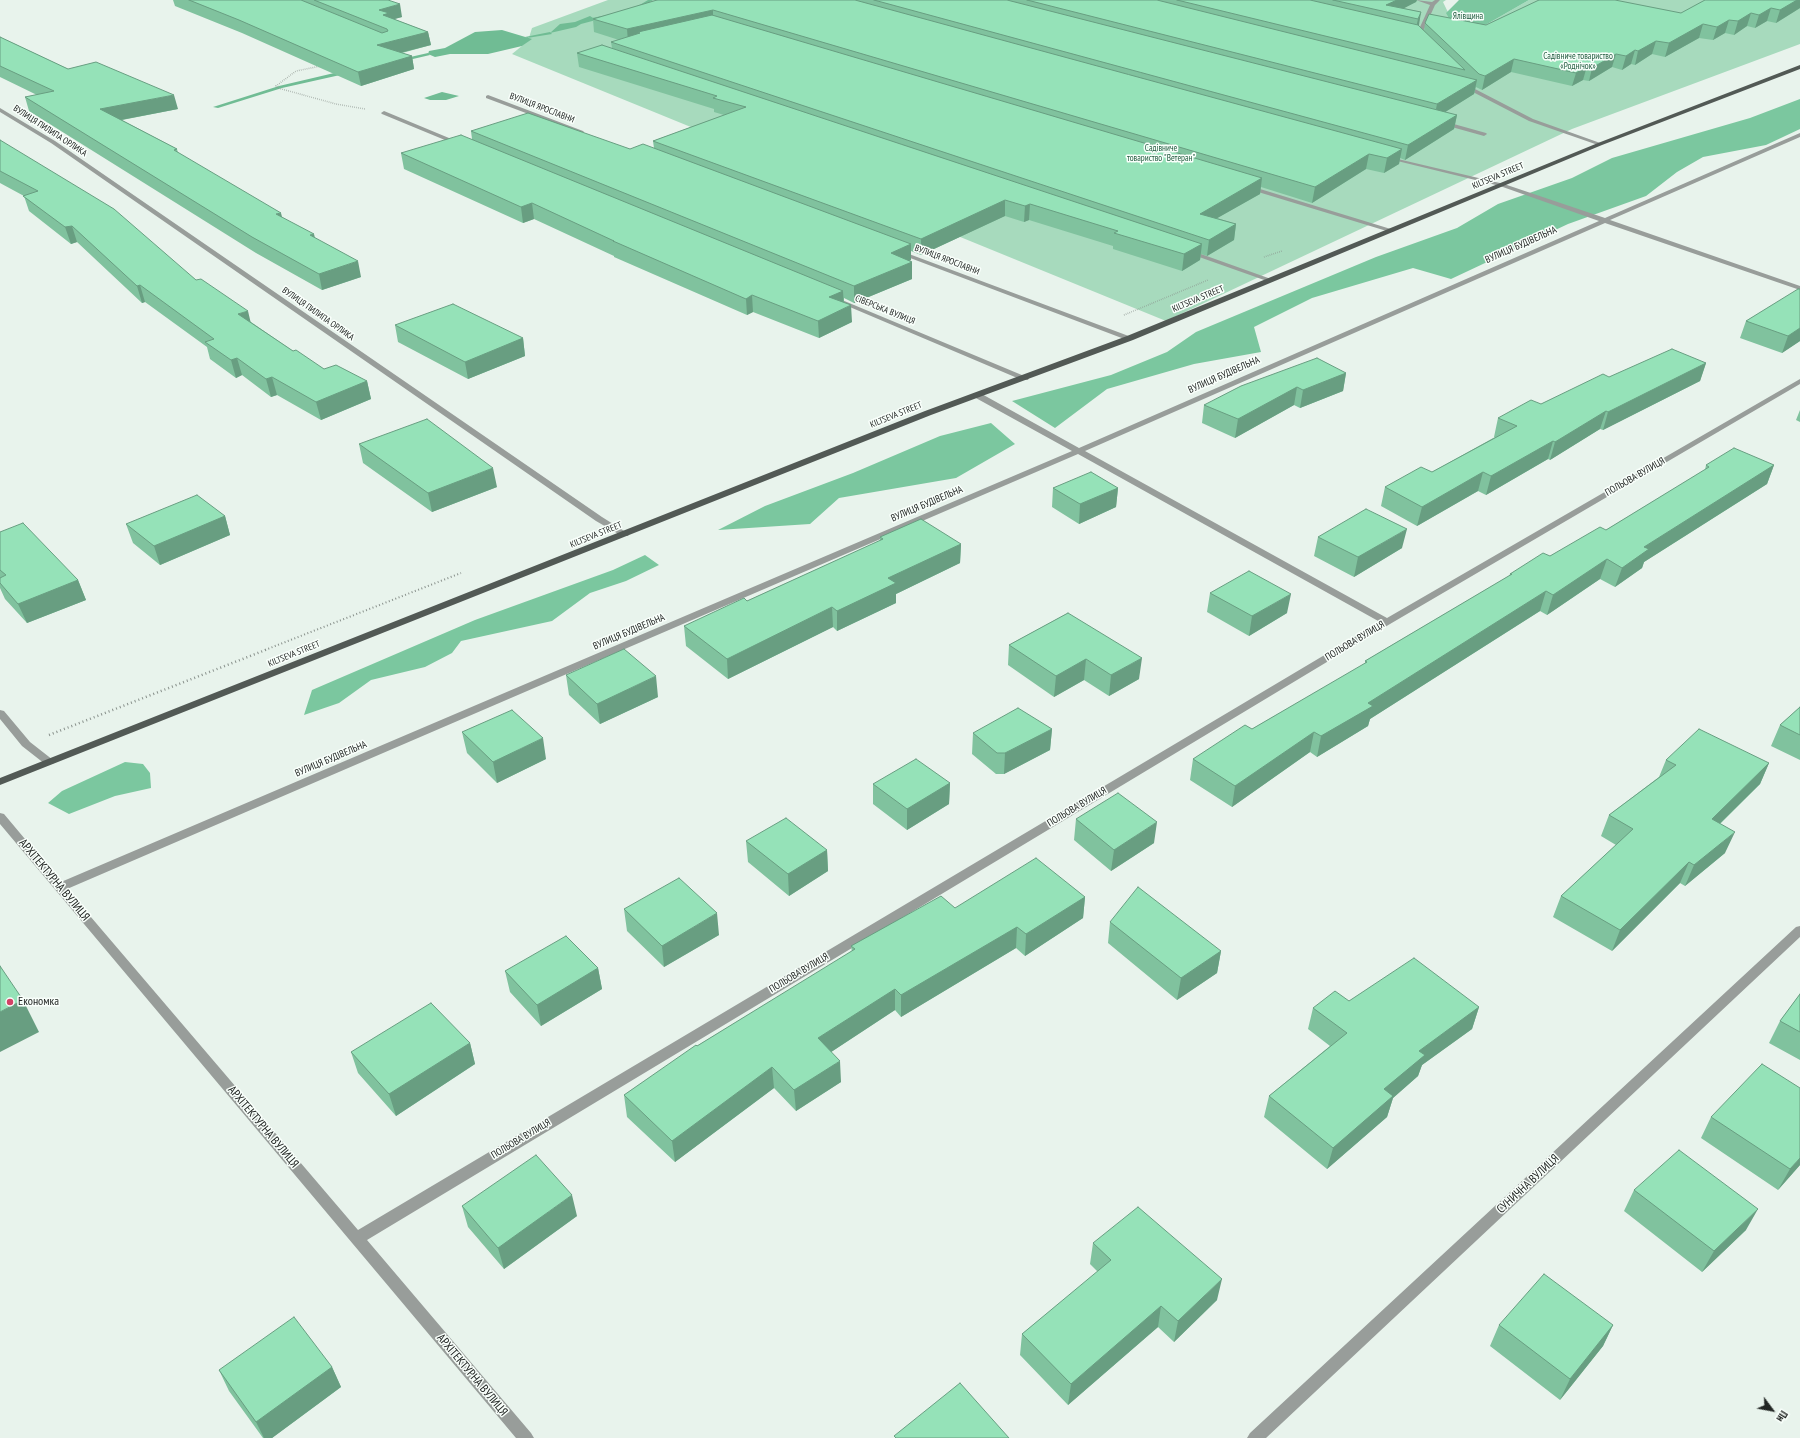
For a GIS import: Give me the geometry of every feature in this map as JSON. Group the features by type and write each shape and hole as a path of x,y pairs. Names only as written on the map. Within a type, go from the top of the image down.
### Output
{"main road":[{"name":"KILTSEVA STREET","path":"0,782 928,413 1130,338 1600,144 1800,67"}],"street":[{"path":"1418,0 1436,2 1418,36"},
{"path":"1410,34 1418,36 1423,42"},
{"path":"1462,79 1473,90"},
{"path":"1457,86 1473,90 1531,120 1600,144"},
{"name":"ВУЛИЦЯ ЯРОСЛАВНИ","path":"488,97 584,133"},
{"name":"ВУЛИЦЯ ПИЛИПА ОРЛИКА","path":"0,110 53,142 592,515 625,534"},
{"path":"384,112 463,145"},
{"path":"1438,122 1484,134"},
{"name":"ВУЛИЦЯ БУДІВЕЛЬНА","path":"60,887 1079,451 1800,135"},
{"path":"1384,156 1407,163 1502,185 1800,288"},
{"path":"1238,185 1392,231"},
{"name":"ВУЛИЦЯ ЯРОСЛАВНИ","path":"889,248 1130,338"},
{"path":"1183,250 1269,280"},
{"name":"СІВЕРСЬКА ВУЛИЦЯ","path":"834,298 1025,378"},
{"name":"ПОЛЬОВА ВУЛИЦЯ","path":"357,1238 1387,622 1800,381"},
{"path":"977,395 1387,622"},
{"path":"0,713 26,744 49,762"},
{"name":"АРХІТЕКТУРНА ВУЛИЦЯ","path":"0,817 526,1438"},
{"name":"СУНИЧНА ВУЛИЦЯ","path":"1255,1438 1800,930"}],"path":[{"path":"328,65 296,71 276,86 278,88 336,104 384,112"},
{"path":"26,744 465,572"}],"green space":[{"name":"Садівниче товариство \"Ветеран\"","path":"608,0 1446,0 1443,2 1461,39 1529,0 1800,0 1800,44 1572,129 1166,321 512,54 528,41 532,28"},
{"name":"Ялівщина","path":"1459,0 1529,0 1461,39 1446,13"},
{"path":"1800,99 1800,129 1766,145 1703,157 1677,172 1646,196 1568,224 1451,279 1413,268 1312,298 1254,327 1261,352 1194,364 1107,389 1055,428 1012,401 1111,375 1167,352 1196,332 1376,257 1457,228 1498,204 1572,178 1612,158 1750,118"},
{"path":"991,423 1015,444 956,478 839,498 810,524 718,530 765,506 853,473 940,436"},
{"path":"645,555 659,565 626,581 590,593 552,621 461,641 452,653 425,667 371,680 339,703 304,715 312,690 475,620 613,570"},
{"path":"125,762 143,764 150,773 151,788 115,796 69,814 48,803 62,791"}],"shaded area":[{"path":"590,16 596,20 576,27 550,33 560,24 575,22"},
{"path":"502,30 532,39 522,46 488,54 450,54 435,57 428,54 429,51 445,48 475,32"},
{"path":"442,92 459,96 446,100 430,100 424,98"}],"building":[{"path":"189,0 301,0 382,33 388,31 387,29 314,0 388,0 400,4 379,10 389,13 383,15 428,32 377,45 412,56 358,72"},
{"path":"657,0 855,0 1402,149 1387,158 1369,154 1315,187 713,10 627,29 593,19"},
{"path":"874,0 1007,0 1457,115 1408,145"},
{"path":"1027,0 1157,0 1477,80 1437,104"},
{"path":"1177,0 1310,0 1418,25 1465,70"},
{"path":"1333,0 1397,0 1386,5 1421,12 1418,19"},
{"path":"1539,0 1615,0 1681,13 1705,0 1797,0 1780,10 1771,8 1759,15 1751,13 1738,21 1729,20 1717,27 1703,24 1669,43 1656,41 1638,51 1635,50 1626,56 1616,54 1592,68 1587,66 1576,73 1514,59 1485,76 1479,74 1425,23 1429,14 1486,25"},
{"path":"712,15 1262,178 1200,214 1236,224 1209,240 611,42 640,33 638,32"},
{"path":"0,37 68,69 96,62 174,95 100,109 177,149 174,150 281,213 276,214 314,234 310,235 358,261 319,274 252,237 25,97 54,91 0,66"},
{"path":"602,45 1202,244 1184,254 1114,233 1118,231 1030,204 1025,206 1005,200 921,239 653,141 746,107 713,98 717,96 577,53"},
{"path":"528,113 630,149 643,144 911,244 891,253 912,262 854,286 471,131"},
{"path":"461,135 843,291 829,297 851,305 818,321 752,295 746,299 613,241 532,203 521,207 401,153"},
{"path":"0,140 114,209 196,280 201,279 248,311 238,314 293,351 296,350 324,369 336,365 367,381 316,402 272,377 266,379 237,358 231,360 205,342 214,339 140,285 137,286 72,226 65,227 23,196 38,191 0,171"},
{"path":"1800,289 1800,328 1788,336 1746,321"},
{"path":"453,304 523,338 465,362 395,325"},
{"path":"1672,349 1706,363 1608,412 1606,411 1555,442 1553,441 1491,476 1483,472 1422,507 1385,487 1421,467 1432,472 1517,426 1498,418 1531,400 1541,404 1603,374 1609,377"},
{"path":"1317,358 1346,373 1303,390 1297,387 1238,419 1204,405 1241,386"},
{"path":"427,419 493,468 428,493 359,444"},
{"path":"1734,448 1774,465 1644,547 1649,549 1622,568 1607,559 1553,595 1546,591 1368,703 1373,706 1321,736 1314,732 1235,786 1193,759 1245,725 1252,729 1367,662 1365,661 1512,574 1510,574 1543,553 1550,556 1600,527 1606,530 1709,467 1706,465"},
{"path":"1091,472 1118,488 1080,504 1053,488"},
{"path":"197,495 225,516 154,546 126,524"},
{"path":"1366,509 1407,529 1358,557 1318,537"},
{"path":"921,519 961,544 888,578 896,583 837,611 832,607 727,659 684,626 744,598 747,601 883,539 880,537"},
{"path":"23,523 78,580 18,604 0,583 0,578 6,575 0,570 0,532"},
{"path":"1249,571 1291,594 1252,616 1210,593"},
{"path":"1068,613 1142,658 1111,675 1086,659 1056,676 1009,645"},
{"path":"624,649 656,676 597,704 566,675"},
{"path":"1800,707 1800,735 1780,725"},
{"path":"1018,708 1052,729 1005,753 997,753 973,733"},
{"path":"512,710 543,738 493,762 462,732"},
{"path":"1699,729 1769,763 1712,819 1735,832 1694,865 1689,862 1620,930 1561,896 1633,829 1609,815 1676,765 1666,760"},
{"path":"916,759 950,783 907,809 873,784"},
{"path":"1118,793 1157,822 1114,850 1076,819"},
{"path":"786,818 827,850 788,874 746,841"},
{"path":"1036,858 1085,897 1026,934 1017,927 901,995 895,989 818,1038 840,1061 794,1090 772,1067 672,1141 624,1095 696,1045 697,1046 855,949 851,946 941,896 955,908"},
{"path":"679,878 717,913 662,946 624,909"},
{"path":"1138,887 1221,951 1181,978 1110,922"},
{"path":"566,936 598,968 537,1005 505,971"},
{"path":"1414,958 1479,1007 1419,1051 1425,1055 1384,1089 1393,1096 1333,1148 1269,1096 1347,1033 1313,1008 1335,991 1349,1001"},
{"path":"0,966 23,1000 0,1012"},
{"path":"1800,994 1800,1032 1780,1021"},
{"path":"431,1003 470,1043 389,1094 351,1052"},
{"path":"1762,1064 1800,1088 1800,1158 1790,1169 1711,1117"},
{"path":"1679,1150 1758,1209 1714,1251 1634,1190"},
{"path":"536,1155 572,1195 498,1248 462,1206"},
{"path":"1138,1207 1222,1279 1178,1321 1161,1306 1071,1384 1022,1334 1111,1260 1093,1243"},
{"path":"1544,1274 1613,1325 1570,1379 1499,1325"},
{"path":"294,1317 332,1367 256,1422 219,1370"},
{"path":"960,1383 1009,1438 896,1438 894,1436"}],"waterway":[{"path":"640,6 651,0"},
{"path":"594,18 612,15"},
{"path":"527,37 550,33"},
{"path":"400,60 428,54"},
{"path":"216,107 281,87 347,72"}],"place":[{"name":"Економка","path":"10,1002"}],"park label":[{"name":"Садівниче товариство «Роднічок»","path":"1578,62"}]}
